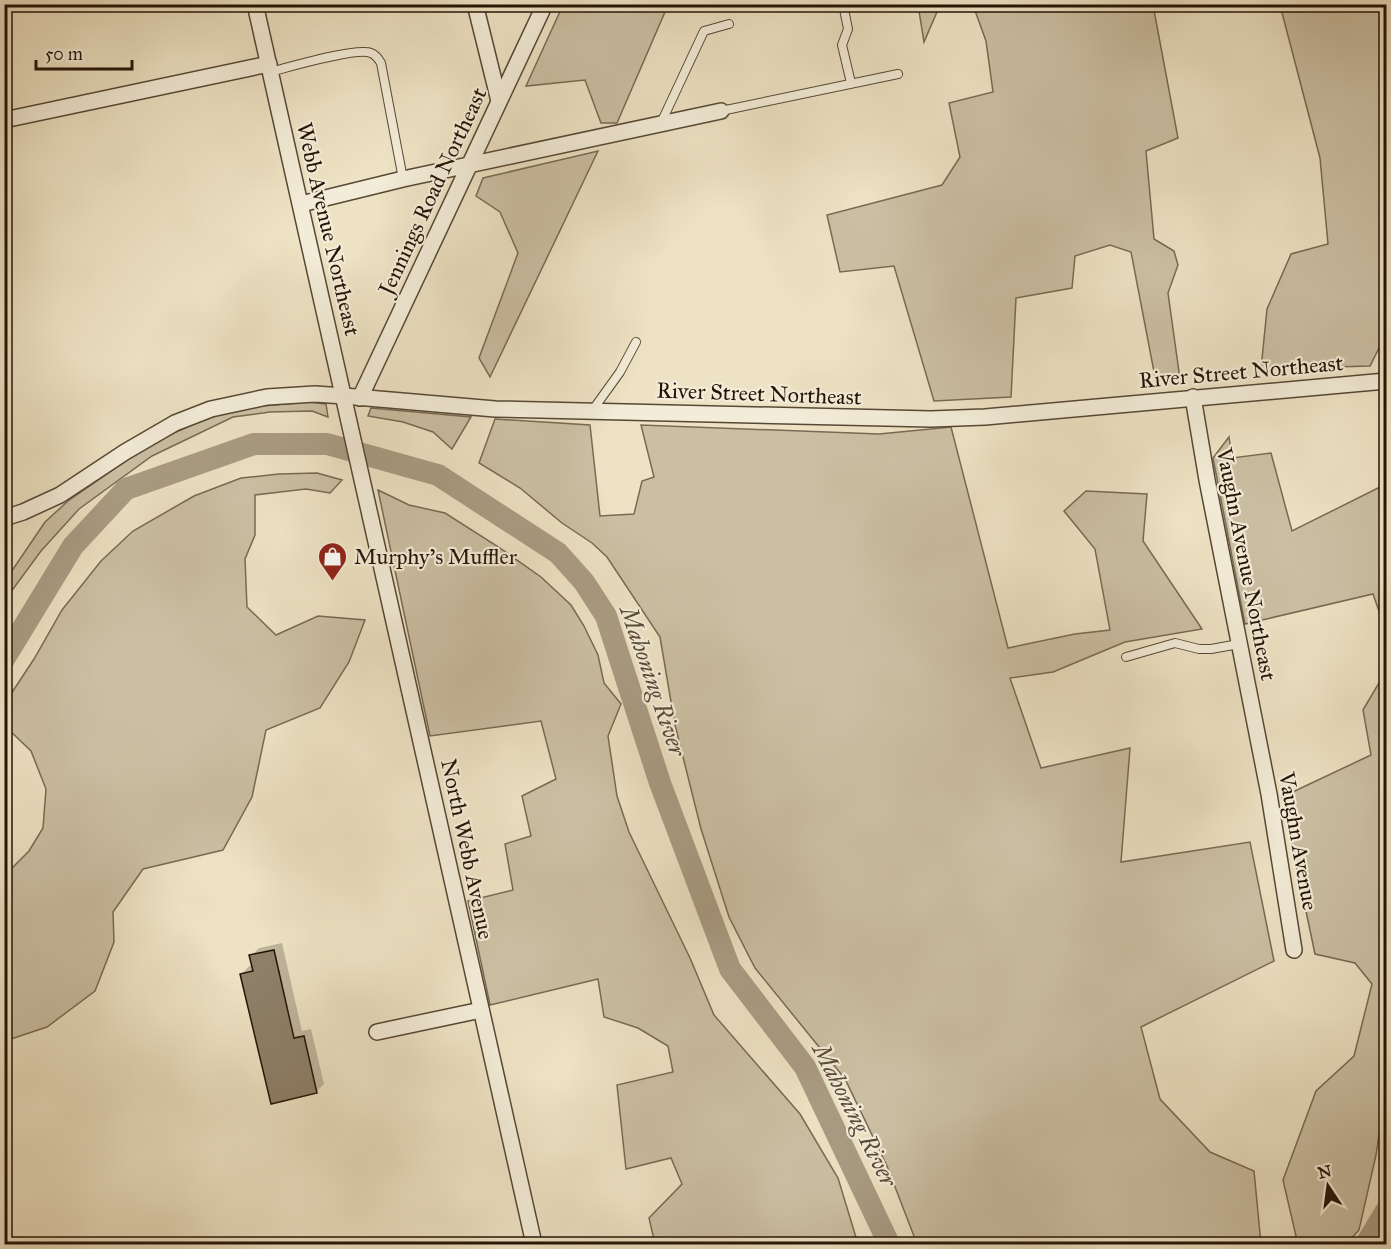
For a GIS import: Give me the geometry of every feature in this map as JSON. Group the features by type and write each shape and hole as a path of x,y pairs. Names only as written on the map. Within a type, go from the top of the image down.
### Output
{"street":[{"name":"Webb Avenue Northeast","path":"255,4 359,463"},
{"path":"475,4 499,101"},
{"name":"Jennings Road Northeast","path":"360,398 545,4"},
{"path":"4,120 270,68"},
{"path":"301,204 403,179 721,111"},
{"name":"River Street Northeast","path":"4,518 60,495 139,443 193,416 248,399 286,395 344,396 495,409 931,419 985,417 1386,381"},
{"name":"Vaughn Avenue Northeast","path":"1193,398 1258,740"},
{"name":"North Webb Avenue","path":"359,463 534,1245"},
{"name":"Vaughn Avenue","path":"1258,740 1278,845 1294,950"},
{"path":"377,1032 481,1010"}],"lane":[{"path":"843,4 849,29 842,45 851,83"},
{"path":"660,124 704,31 729,24"},
{"path":"270,68 353,52 369,52 378,57 403,179"},
{"path":"721,111 898,74"},
{"path":"591,412 620,372 636,342"},
{"path":"1126,657 1175,643 1199,649 1239,644"}],"shaded area":[{"path":"563,5 668,5 617,123 601,123 585,80 526,86"},
{"path":"918,5 940,5 924,42"},
{"path":"973,5 1153,5 1178,138 1146,151 1154,239 1174,251 1178,265 1168,293 1180,379 1155,377 1131,252 1110,245 1075,256 1072,288 1016,298 1011,397 934,401 894,266 840,272 827,215 942,185 960,157 949,103 993,92 986,41"},
{"path":"1280,5 1376,5 1379,11 1386,13 1386,334 1370,366 1261,369 1267,309 1291,254 1328,244 1320,158"},
{"path":"598,151 490,377 479,358 518,253 500,212 476,196 483,178"},
{"path":"308,402 326,404 328,417 312,411 270,412 233,417 152,456 79,509 41,551 5,600 5,581 45,522 68,501 153,442 208,418 239,408"},
{"path":"371,408 471,417 452,449 433,432 403,422 368,416"},
{"path":"495,419 590,425 600,516 634,514 642,481 654,477 641,425 879,434 951,427 1008,648 1075,634 1110,630 1095,549 1064,511 1086,491 1147,494 1143,541 1202,629 1125,642 1053,672 1010,678 1041,768 1130,748 1121,862 1250,842 1274,961 1141,1027 1160,1099 1210,1152 1254,1171 1261,1244 917,1244 887,1166 845,1079 755,968 729,917 701,829 675,725 660,637 607,557 520,488 479,463"},
{"path":"1229,437 1232,458 1271,453 1292,531 1386,484 1386,631 1373,594 1245,624 1213,458"},
{"path":"317,473 342,480 330,493 306,489 255,495 255,535 245,559 247,607 276,635 318,616 365,620 349,662 320,708 266,730 252,797 223,850 143,869 113,912 114,942 95,991 47,1027 5,1041 5,875 29,851 43,828 46,789 31,751 5,726 5,703 62,610 101,561 133,531 194,496 241,478"},
{"path":"378,490 409,505 445,513 541,577 571,605 598,655 604,683 621,704 608,736 617,796 629,832 690,958 714,1015 800,1114 838,1178 858,1244 655,1244 649,1218 682,1184 671,1158 626,1169 617,1085 673,1072 668,1046 638,1028 604,1017 598,979 490,1005 468,901 513,890 505,844 531,836 522,796 556,779 541,721 430,736"},
{"path":"1386,671 1386,1088 1376,1155 1359,1230 1346,1244 1290,1244 1296,1236 1283,1180 1316,1091 1354,1056 1372,984 1355,963 1315,954 1282,797 1371,755 1363,710"}],"building":[{"path":"274,950 294,1038 304,1036 317,1093 271,1104 240,974 253,971 249,955"}],"waterway":[{"name":"Mahoning River","path":"4,659 73,546 126,489 254,444 327,444 438,475 558,553 584,582 606,616 660,783 730,969 805,1067 889,1244"},
{"name":"Mahoning River","path":"1366,1244 1386,1211"}],"place":[{"name":"Murphy's Muffler","path":"333,582"}]}
